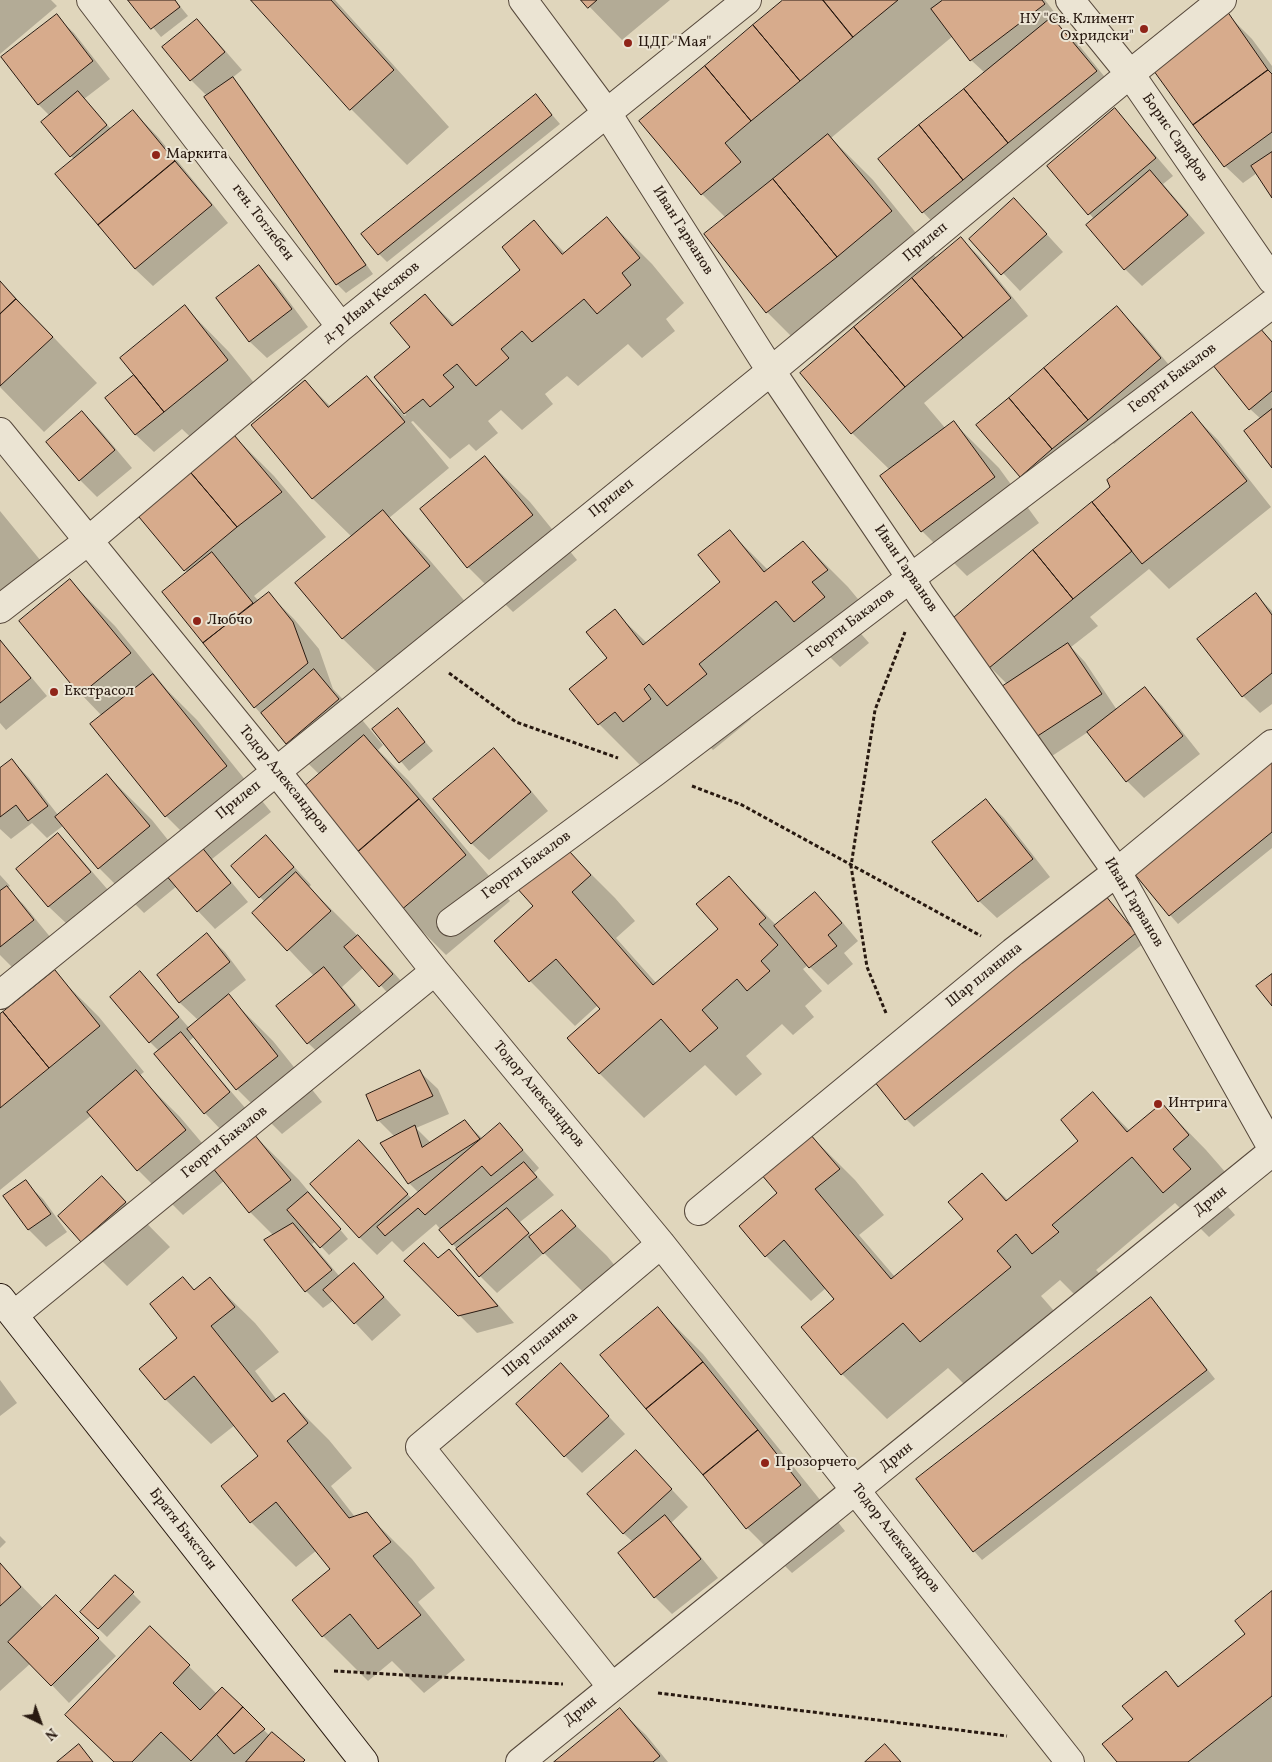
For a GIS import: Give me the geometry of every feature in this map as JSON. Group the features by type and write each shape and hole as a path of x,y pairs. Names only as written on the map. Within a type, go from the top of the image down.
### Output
{"street":[{"name":"ген. Тотлебен","path":"91,0 341,328"},
{"name":"Иван Гарванов","path":"523,0 607,113 771,371 916,586 1117,872 1272,1148"},
{"name":"д-р Иван Кесяков","path":"0,609 88,541 341,328 747,0"},
{"name":"Борис Сарафов","path":"1070,0 1130,74 1272,280"},
{"name":"Прилеп","path":"0,995 771,371 1222,0"},
{"name":"Георги Бакалов","path":"451,922 655,772 916,586 1272,304"},
{"name":"Тодор Александров","path":"0,432 276,771 435,971 661,1244 1063,1752"},
{"name":"Шар планина","path":"699,1211 1013,952 1117,872 1272,744"},
{"name":"Георги Бакалов","path":"7,1306 435,971"},
{"name":"Дрин","path":"520,1762 1272,1152"},
{"name":"Шар планина","path":"612,1687 420,1447 661,1244"},
{"name":"Братя Бъкстон","path":"7,1306 364,1762"}],"path":[{"path":"899,1046 867,967 851,866 875,710 916,586"},
{"path":"421,654 516,722 655,772 742,806 1013,952"},
{"path":"291,1668 612,1687 1063,1752"}],"building":[{"path":"128,0 175,0 180,7 151,29"},
{"path":"251,0 331,0 394,70 350,110"},
{"path":"581,0 597,0 588,8"},
{"path":"783,0 823,0 853,37 800,81 753,25"},
{"path":"823,0 898,0 853,37"},
{"path":"943,0 1042,0 1045,4 970,61 931,9"},
{"path":"1227,11 1268,70 1193,125 1151,67"},
{"path":"57,14 93,61 38,105 1,57"},
{"path":"1052,17 1097,71 1008,143 964,89"},
{"path":"197,19 225,52 190,81 162,47"},
{"path":"753,25 800,81 751,121 705,66"},
{"path":"705,66 751,121 725,143 741,162 701,195 639,121"},
{"path":"1268,70 1272,74 1272,132 1224,167 1193,125"},
{"path":"233,77 366,265 336,285 204,97"},
{"path":"964,89 1008,143 963,180 919,125"},
{"path":"78,91 107,125 70,157 41,122"},
{"path":"536,94 552,115 378,255 361,234"},
{"path":"1115,108 1156,158 1088,215 1047,166"},
{"path":"133,110 175,161 98,225 55,174"},
{"path":"919,125 963,180 922,213 878,159"},
{"path":"828,134 892,211 837,257 773,179"},
{"path":"1272,152 1272,198 1251,166"},
{"path":"175,161 212,205 135,269 98,225"},
{"path":"1150,170 1188,215 1124,270 1086,225"},
{"path":"773,179 837,257 766,313 704,234"},
{"path":"1014,198 1047,234 1001,275 969,239"},
{"path":"607,217 640,258 622,273 631,285 597,314 584,299 532,342 522,331 501,349 509,358 476,386 457,364 443,375 454,387 430,407 423,399 404,414 374,377 410,347 390,323 425,294 452,326 520,270 502,247 534,220 562,254"},
{"path":"961,237 1011,298 963,338 912,278"},
{"path":"259,265 292,309 249,342 216,298"},
{"path":"912,278 963,338 905,387 854,327"},
{"path":"0,281 16,299 0,314"},
{"path":"16,299 53,337 0,386 0,314"},
{"path":"185,305 228,360 164,412 120,358"},
{"path":"1117,306 1161,358 1088,420 1044,368"},
{"path":"854,327 905,387 851,434 800,373"},
{"path":"1259,327 1272,342 1272,391 1249,410 1212,364"},
{"path":"1044,368 1088,420 1052,449 1009,398"},
{"path":"134,375 164,412 135,435 105,398"},
{"path":"367,376 405,422 312,499 251,425 305,380 328,407"},
{"path":"1009,398 1052,449 1020,477 976,425"},
{"path":"1272,409 1272,468 1244,431"},
{"path":"82,411 115,450 79,481 46,442"},
{"path":"1192,412 1247,481 1142,564 1092,502 1110,487 1107,480"},
{"path":"954,421 995,477 921,532 880,476"},
{"path":"229,429 282,492 237,527 186,467"},
{"path":"485,456 533,515 467,568 420,509"},
{"path":"186,467 237,527 184,571 134,511"},
{"path":"1092,502 1132,551 1073,599 1033,550"},
{"path":"383,510 430,566 342,639 295,583"},
{"path":"730,530 764,572 803,541 828,570 812,582 825,597 794,622 776,601 699,664 707,674 667,706 649,684 644,689 651,699 623,722 615,712 598,725 569,689 607,658 586,632 615,609 643,645 720,582 698,555"},
{"path":"1033,550 1073,599 989,668 950,621"},
{"path":"212,552 253,603 203,643 162,592"},
{"path":"70,579 131,653 80,695 19,621"},
{"path":"269,592 293,622 308,663 254,708 203,643"},
{"path":"1256,593 1272,615 1272,673 1242,697 1197,639"},
{"path":"0,640 31,678 0,703"},
{"path":"1068,643 1102,694 1033,739 1000,688"},
{"path":"314,669 339,699 286,744 261,713"},
{"path":"153,674 227,766 165,817 90,724"},
{"path":"1145,687 1183,736 1126,782 1087,732"},
{"path":"398,708 425,742 399,763 372,729"},
{"path":"364,735 419,799 353,856 298,792"},
{"path":"494,748 531,792 471,844 433,799"},
{"path":"12,759 48,806 28,821 16,805 0,817 0,768"},
{"path":"1272,760 1272,832 1169,916 1133,872"},
{"path":"107,774 150,826 98,869 55,817"},
{"path":"419,799 466,855 400,911 353,856"},
{"path":"986,799 1033,859 978,902 932,842"},
{"path":"58,833 91,872 48,907 16,869"},
{"path":"266,835 294,867 259,898 231,866"},
{"path":"200,845 231,883 197,912 165,874"},
{"path":"570,852 591,875 572,892 653,985 718,929 696,904 729,876 766,918 759,924 778,945 761,961 770,971 747,991 737,979 702,1010 718,1028 690,1052 661,1019 599,1074 567,1038 600,1009 556,959 529,982 494,941 533,906 507,877"},
{"path":"296,872 331,911 287,951 252,913"},
{"path":"7,886 34,920 0,947 0,891"},
{"path":"815,892 842,923 828,935 837,946 809,968 774,926"},
{"path":"1105,895 1136,933 905,1120 874,1081"},
{"path":"207,933 230,962 179,1003 157,975"},
{"path":"358,935 393,974 379,987 344,947"},
{"path":"324,967 355,1005 307,1044 276,1006"},
{"path":"55,970 100,1026 49,1068 3,1012"},
{"path":"140,971 179,1017 149,1043 110,997"},
{"path":"1272,974 1272,1006 1256,986"},
{"path":"229,994 278,1056 236,1090 187,1029"},
{"path":"3,1012 49,1068 0,1108 0,1014"},
{"path":"181,1032 230,1092 204,1114 154,1054"},
{"path":"136,1070 186,1130 137,1171 87,1112"},
{"path":"420,1070 433,1096 377,1121 366,1095"},
{"path":"1093,1092 1127,1132 1162,1103 1189,1135 1173,1149 1191,1169 1163,1193 1132,1157 1052,1225 1059,1232 1032,1254 1016,1234 997,1251 1011,1267 920,1342 903,1323 841,1375 801,1327 834,1299 784,1240 765,1257 739,1226 777,1193 750,1161 810,1134 840,1169 815,1189 891,1279 963,1219 948,1202 982,1173 1006,1201 1078,1141 1061,1120"},
{"path":"465,1120 480,1139 408,1184 380,1143 415,1125 422,1147"},
{"path":"500,1123 523,1150 491,1176 482,1166 425,1215 418,1208 385,1236 377,1227"},
{"path":"254,1134 291,1180 249,1213 212,1167"},
{"path":"359,1140 408,1194 359,1238 310,1184"},
{"path":"524,1162 537,1177 452,1245 439,1230"},
{"path":"102,1176 126,1202 81,1242 58,1216"},
{"path":"26,1180 51,1214 28,1230 3,1196"},
{"path":"308,1192 341,1229 320,1248 287,1210"},
{"path":"507,1208 529,1233 479,1277 456,1249"},
{"path":"562,1210 576,1226 543,1254 529,1237"},
{"path":"293,1223 332,1270 305,1292 264,1240"},
{"path":"424,1243 438,1258 449,1249 498,1306 458,1316 404,1261"},
{"path":"354,1263 384,1297 354,1324 323,1290"},
{"path":"183,1277 194,1290 210,1277 235,1307 211,1326 272,1402 284,1393 308,1423 287,1441 349,1518 367,1512 391,1542 373,1556 421,1615 378,1649 350,1614 322,1637 292,1600 330,1569 276,1502 250,1523 221,1486 258,1456 194,1376 165,1400 139,1369 177,1338 150,1304"},
{"path":"1151,1297 1207,1370 973,1552 916,1479"},
{"path":"658,1307 703,1362 646,1409 600,1355"},
{"path":"703,1362 758,1430 703,1475 646,1409"},
{"path":"561,1363 609,1416 564,1457 516,1404"},
{"path":"758,1430 801,1485 746,1529 703,1475"},
{"path":"636,1450 672,1489 623,1534 587,1494"},
{"path":"665,1515 701,1559 654,1598 618,1553"},
{"path":"0,1563 21,1587 0,1606"},
{"path":"115,1575 134,1592 98,1629 80,1612"},
{"path":"1272,1591 1272,1696 1188,1762 1117,1762 1102,1744 1133,1719 1122,1706 1166,1671 1178,1687 1245,1634 1235,1621"},
{"path":"56,1595 99,1638 51,1686 8,1642"},
{"path":"150,1626 190,1665 173,1683 200,1710 222,1687 243,1707 191,1761 161,1732 132,1762 114,1762 65,1715"},
{"path":"243,1707 265,1729 234,1754 217,1735"},
{"path":"620,1708 660,1756 653,1762 554,1762"},
{"path":"272,1732 305,1760 303,1762 246,1762"},
{"path":"79,1744 93,1762 57,1762"},
{"path":"885,1744 901,1762 865,1762"}],"place":[{"name":"НУ \"Св. Климент Охридски\"","path":"1144,29"},
{"name":"ЦДГ \"Мая\"","path":"628,43"},
{"name":"Маркита","path":"156,155"},
{"name":"Любчо","path":"197,621"},
{"name":"Екстрасол","path":"54,692"},
{"name":"Интрига","path":"1158,1104"},
{"name":"Прозорчето","path":"765,1463"}]}
